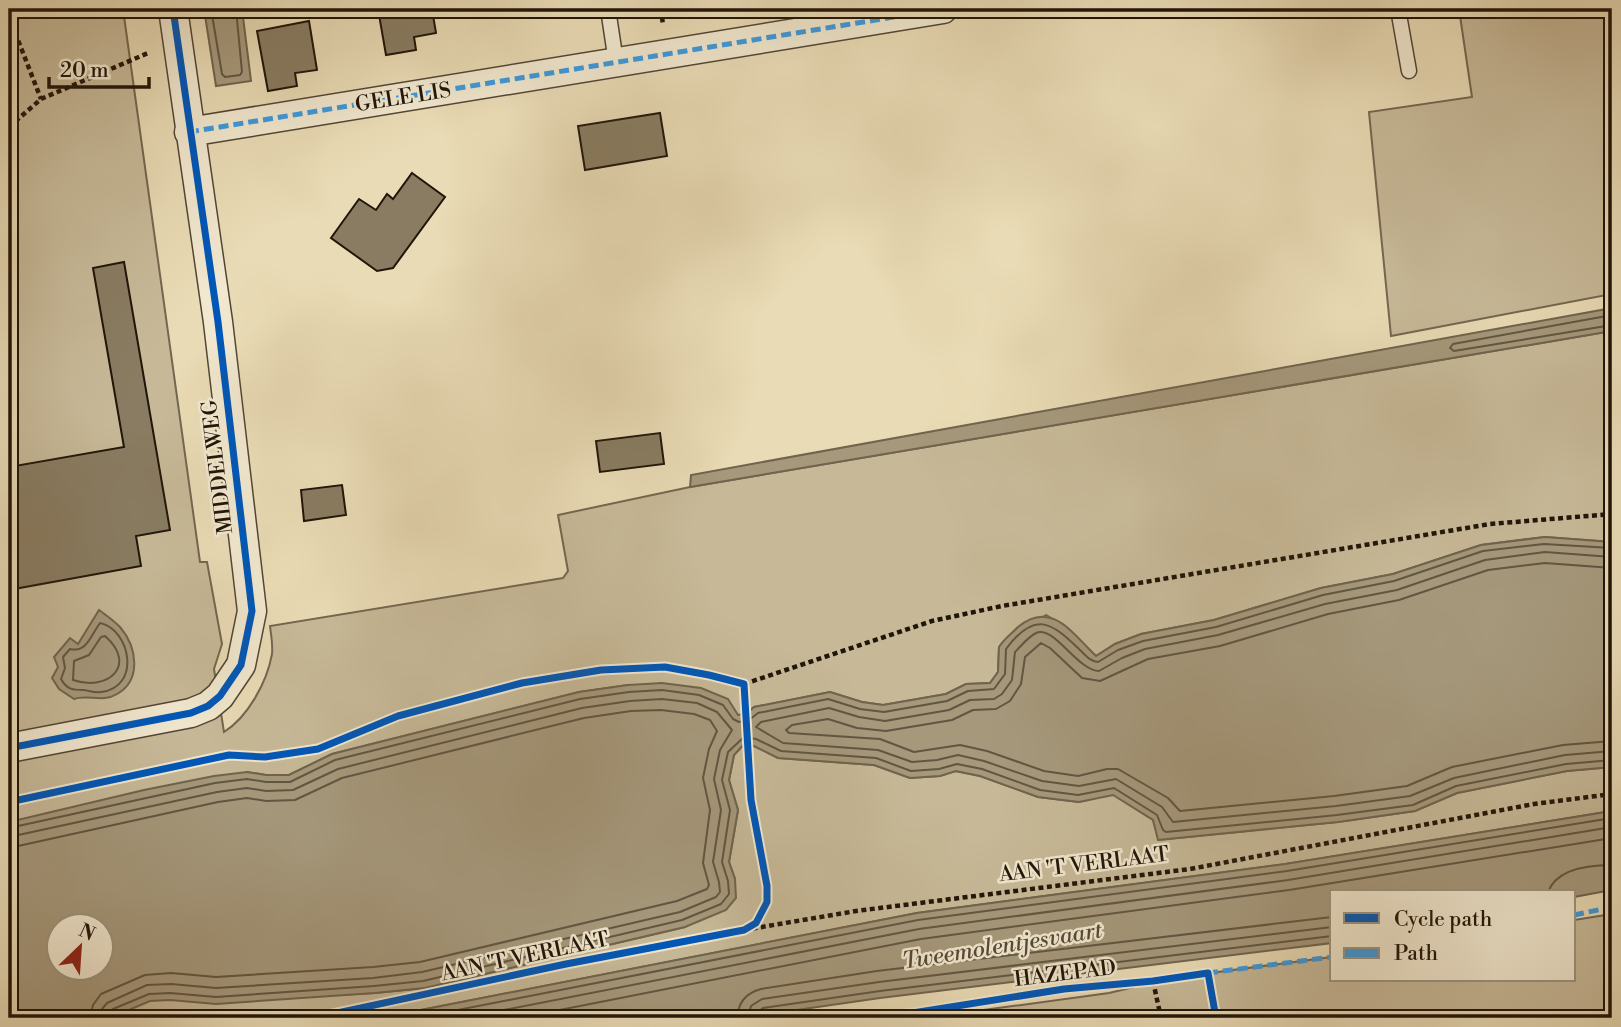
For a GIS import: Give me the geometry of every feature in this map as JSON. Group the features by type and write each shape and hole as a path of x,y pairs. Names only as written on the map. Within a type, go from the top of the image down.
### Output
{"street":[{"name":"MIDDELWEG","path":"9,748 191,713 208,706 220,696 241,665 252,611 218,322 173,9"},
{"name":"GELE LIS","path":"189,132 943,9"}],"lane":[{"path":"608,9 616,62"},
{"path":"1398,9 1409,71"}],"path":[{"path":"9,17 41,99"},
{"path":"9,127 41,99 178,41"},
{"path":"733,681 745,688 932,621 991,608 1490,524 1612,514"},
{"path":"744,930 761,915"},
{"path":"1153,981 1161,1018"}],"shaded area":[{"path":"9,9 123,9 200,562 207,562 222,644 214,669 224,732 248,708 266,676 272,654 270,626 563,578 568,571 558,515 690,487 1612,331 1612,542 1545,537 1481,545 1393,574 1321,588 1214,620 1141,634 1115,644 1096,656 1066,627 1046,615 999,647 998,672 990,683 966,684 946,694 883,705 830,692 754,707 746,714 738,715 628,685 579,692 332,754 289,775 247,772 277,998 425,988 685,927 735,879 729,862 738,810 729,780 734,755 744,744 778,758 874,765 910,778 940,776 955,771 980,776 1038,797 1079,802 1113,794 1153,820 1159,840 1338,822 1415,811 1457,793 1567,771 1612,767 1612,811 1286,864 917,913 380,1018 9,1018"},
{"path":"1459,9 1612,9 1612,294 1391,336 1369,112 1472,97"},
{"path":"1612,914 1612,1018 925,1018 1109,993 1172,978 1330,957 1330,982 1576,982 1576,920"}],"water":[{"path":"204,9 242,9 251,81 216,86"},
{"path":"1612,308 1612,331 690,487 691,475"},
{"path":"1545,537 1612,542 1612,767 1567,771 1457,793 1415,811 1338,822 1158,840 1153,820 1113,795 1079,802 1038,797 980,776 956,771 940,776 910,778 874,765 778,758 744,744 734,755 729,780 738,810 729,862 735,879 736,898 726,910 685,927 425,988 216,1004 150,1001 110,1018 9,1018 9,822 214,776 247,772 289,775 332,754 579,692 628,685 662,683 701,688 728,699 738,715 746,714 754,707 830,692 883,705 946,694 966,684 990,683 998,672 999,647 1018,627 1030,619 1051,618 1061,623 1096,656 1115,644 1141,634 1214,620 1321,588 1393,574 1481,545"},
{"path":"99,610 126,635 133,653 133,672 125,688 112,697 74,699 59,689 52,678 58,667 54,657 70,638 78,644"},
{"name":"Tweemolentjesvaart","path":"1612,811 1612,890 1576,897 1576,890 1330,890 1330,943 880,998 741,1018 380,1018 917,913 1285,864"}],"building":[{"path":"378,9 432,9 436,33 414,37 416,50 386,55"},
{"path":"309,21 317,70 295,73 297,86 268,91 257,31"},
{"path":"660,113 667,156 585,170 578,126"},
{"path":"412,173 445,197 393,268 377,271 331,238 359,199 376,210 387,194 393,199"},
{"path":"124,262 170,530 136,536 141,566 14,589 9,555 9,467 124,447 93,268"},
{"path":"660,433 664,464 600,472 596,441"},
{"path":"342,485 346,515 304,521 301,490"}],"marked path":[{"path":"189,132 943,9"},
{"path":"1576,915 1612,907"},
{"path":"1208,973 1330,957"}],"cycle path":[{"path":"9,748 191,713 208,706 220,696 241,665 252,611 218,322 173,9"},
{"name":"AAN 'T VERLAAT","path":"9,802 229,755 265,757 318,749 398,716 522,683 601,670 665,667 744,684 751,800 767,886 767,902 756,923 744,930 566,964 314,1018"},
{"name":"HAZEPAD","path":"881,1018 1064,989 1208,973 1216,1018"}]}
